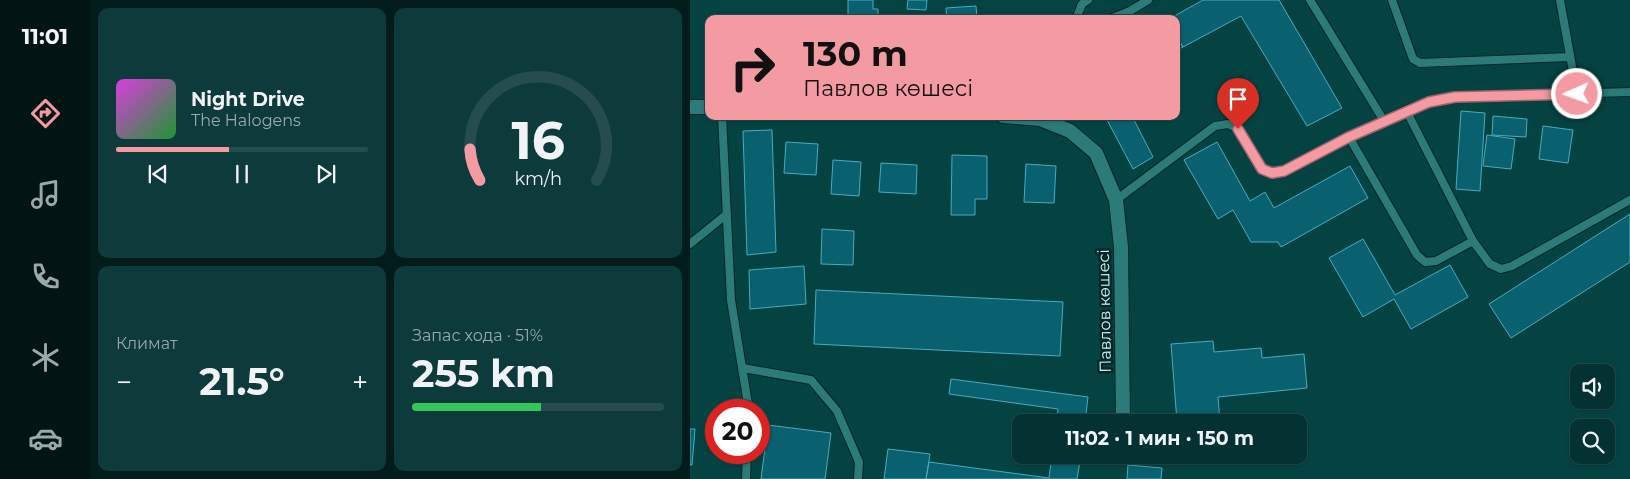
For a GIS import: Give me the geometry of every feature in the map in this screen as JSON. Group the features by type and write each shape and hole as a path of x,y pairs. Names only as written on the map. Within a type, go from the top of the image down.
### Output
{"street":[{"path":"690,107 705,107"},
{"name":"Павлов көшесі","path":"1045,120 1070,131 1096,152 1116,200 1122,246 1123,414"}],"lane":[{"path":"1078,15 1082,4 1088,0"},
{"path":"1120,15 1148,0"},
{"path":"1310,0 1384,120"},
{"path":"1392,0 1413,59 1420,62 1570,57"},
{"path":"1560,0 1577,94"},
{"path":"1116,200 1215,126 1228,124 1238,129 1262,169 1272,173 1284,171 1384,120 1429,102 1455,97 1630,92"},
{"path":"1406,110 1473,241 1490,264 1501,269 1512,266 1630,200"},
{"path":"722,120 732,300 747,399"},
{"path":"1349,137 1421,259 1425,262 1436,261 1473,241"},
{"path":"690,244 727,214"},
{"path":"743,368 811,380 837,411 859,462 858,479"},
{"path":"746,479 747,464"}],"building":[{"path":"848,0 873,0 873,9 878,9 878,15 848,15"},
{"path":"908,0 927,0 926,10 907,9"},
{"path":"1203,0 1279,0 1342,108 1307,126 1241,16 1183,47 1180,42 1180,15 1176,15"},
{"path":"976,6 977,15 947,15 946,8"},
{"path":"1461,111 1485,113 1480,191 1456,189"},
{"path":"1493,116 1527,119 1526,137 1492,135"},
{"path":"1107,120 1134,120 1153,157 1133,169"},
{"path":"1543,126 1573,130 1568,163 1539,159"},
{"path":"772,130 776,252 747,255 743,131"},
{"path":"1487,135 1515,139 1511,169 1483,166"},
{"path":"786,142 818,144 816,175 784,173"},
{"path":"1217,142 1250,201 1265,192 1274,208 1350,166 1368,198 1281,247 1278,242 1251,242 1233,210 1218,219 1184,160"},
{"path":"952,155 987,156 987,199 975,199 975,215 951,215"},
{"path":"833,160 861,162 859,196 831,194"},
{"path":"881,163 917,165 916,194 879,192"},
{"path":"1026,164 1056,166 1054,203 1024,202"},
{"path":"1630,214 1630,262 1511,338 1489,304"},
{"path":"822,229 854,231 853,265 821,264"},
{"path":"1363,239 1395,295 1450,265 1468,297 1411,329 1394,299 1363,317 1329,258"},
{"path":"804,266 806,304 750,309 749,270"},
{"path":"816,290 1063,302 1060,356 814,344"},
{"path":"1213,341 1214,352 1261,348 1262,358 1304,354 1307,388 1218,397 1219,414 1176,414 1171,344"},
{"path":"951,379 1088,397 1086,414 1058,414 1058,409 949,394"},
{"path":"770,425 831,433 825,479 761,479 763,464 770,464"},
{"path":"690,429 695,429 692,465 690,465"},
{"path":"888,449 930,454 926,479 884,479"},
{"path":"929,462 1049,478 1051,464 1080,464 1077,479 926,479"},
{"path":"1128,465 1162,468 1161,479 1127,479"}],"route":[{"path":"1238,129 1262,169 1272,173 1284,171 1349,137 1406,110 1429,102 1455,97 1577,94"}]}
